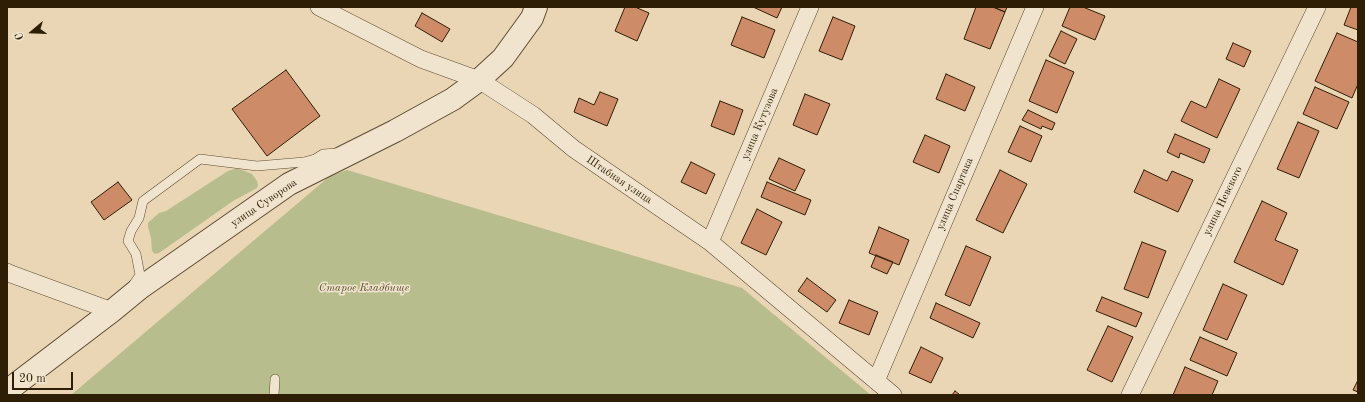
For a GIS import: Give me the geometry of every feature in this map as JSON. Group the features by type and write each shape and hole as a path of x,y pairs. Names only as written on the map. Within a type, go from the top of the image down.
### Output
{"street":[{"name":"Штабная улица","path":"319,7 421,59 479,80 533,114 574,149 710,242 893,395"},
{"name":"улица Суворова","path":"12,382 112,311 140,288 289,184 395,131 453,99 479,80 503,58 532,18 536,7"},
{"name":"улица Кутузова","path":"710,242 810,7"},
{"name":"улица Спартака","path":"876,380 1035,7"},
{"name":"улица Невского","path":"1130,395 1317,7"},
{"path":"7,272 112,311"}],"lane":[{"path":"129,297 136,280 140,275 136,254 128,241 131,231 139,218 143,201 200,159 257,166 304,162 315,159 323,154 353,152"},
{"path":"274,395 276,379"}],"green space":[{"path":"237,168 252,174 257,181 257,188 233,201 159,253 155,254 152,251 148,223 159,213 166,211 228,171"},
{"name":"Старое Кладбище","path":"347,170 742,288 871,395 71,395 330,176"}],"building":[{"path":"625,7 635,7 649,13 637,41 615,31"},
{"path":"753,7 782,7 777,18"},
{"path":"976,7 993,7 1005,12 990,49 964,39"},
{"path":"993,7 1007,7 1005,12"},
{"path":"1070,7 1083,7 1105,16 1095,40 1062,26"},
{"path":"1351,7 1358,7 1358,30 1344,25"},
{"path":"422,13 450,29 442,42 415,26"},
{"path":"742,17 775,30 764,58 731,45"},
{"path":"833,17 855,26 842,60 819,51"},
{"path":"1061,31 1077,39 1065,64 1049,56"},
{"path":"1337,33 1358,42 1358,84 1352,98 1315,81"},
{"path":"1233,43 1251,51 1244,67 1226,59"},
{"path":"1046,60 1074,72 1057,113 1029,101"},
{"path":"286,70 320,116 267,156 232,109"},
{"path":"946,74 975,87 965,111 936,99"},
{"path":"1219,79 1240,89 1217,138 1181,121 1191,101 1206,108"},
{"path":"1315,87 1349,102 1337,129 1303,114"},
{"path":"600,92 618,99 607,126 574,112 579,98 594,105"},
{"path":"805,94 830,104 817,135 793,125"},
{"path":"720,101 743,110 734,135 711,126"},
{"path":"1028,110 1055,123 1052,130 1042,126 1041,129 1022,120"},
{"path":"1298,122 1319,131 1299,178 1277,169"},
{"path":"1020,126 1042,136 1031,162 1008,152"},
{"path":"1175,134 1210,149 1204,163 1180,153 1179,158 1167,152"},
{"path":"925,135 950,146 939,173 913,162"},
{"path":"779,158 805,170 795,191 769,179"},
{"path":"691,162 715,174 706,194 681,182"},
{"path":"1000,170 1027,184 1003,233 976,220"},
{"path":"1144,170 1167,181 1172,171 1193,180 1178,212 1134,192"},
{"path":"118,182 132,200 104,220 91,202"},
{"path":"767,182 811,200 805,215 761,197"},
{"path":"1262,201 1287,213 1275,240 1298,250 1283,285 1234,262"},
{"path":"757,209 782,222 766,255 741,243"},
{"path":"879,227 909,240 899,265 869,253"},
{"path":"1142,242 1166,251 1148,298 1124,289"},
{"path":"966,246 991,257 970,306 945,295"},
{"path":"876,255 893,262 887,274 871,267"},
{"path":"807,278 836,300 827,312 798,291"},
{"path":"1223,284 1247,295 1227,340 1203,330"},
{"path":"1102,297 1142,313 1136,327 1096,311"},
{"path":"849,300 878,312 869,335 839,323"},
{"path":"936,303 980,323 973,338 930,318"},
{"path":"1108,326 1133,337 1112,382 1087,370"},
{"path":"1200,337 1237,353 1227,376 1190,360"},
{"path":"921,347 943,358 931,383 909,373"},
{"path":"1185,367 1218,381 1212,395 1173,395"},
{"path":"1358,380 1358,392 1353,390"},
{"path":"955,391 960,395 952,395"}]}
